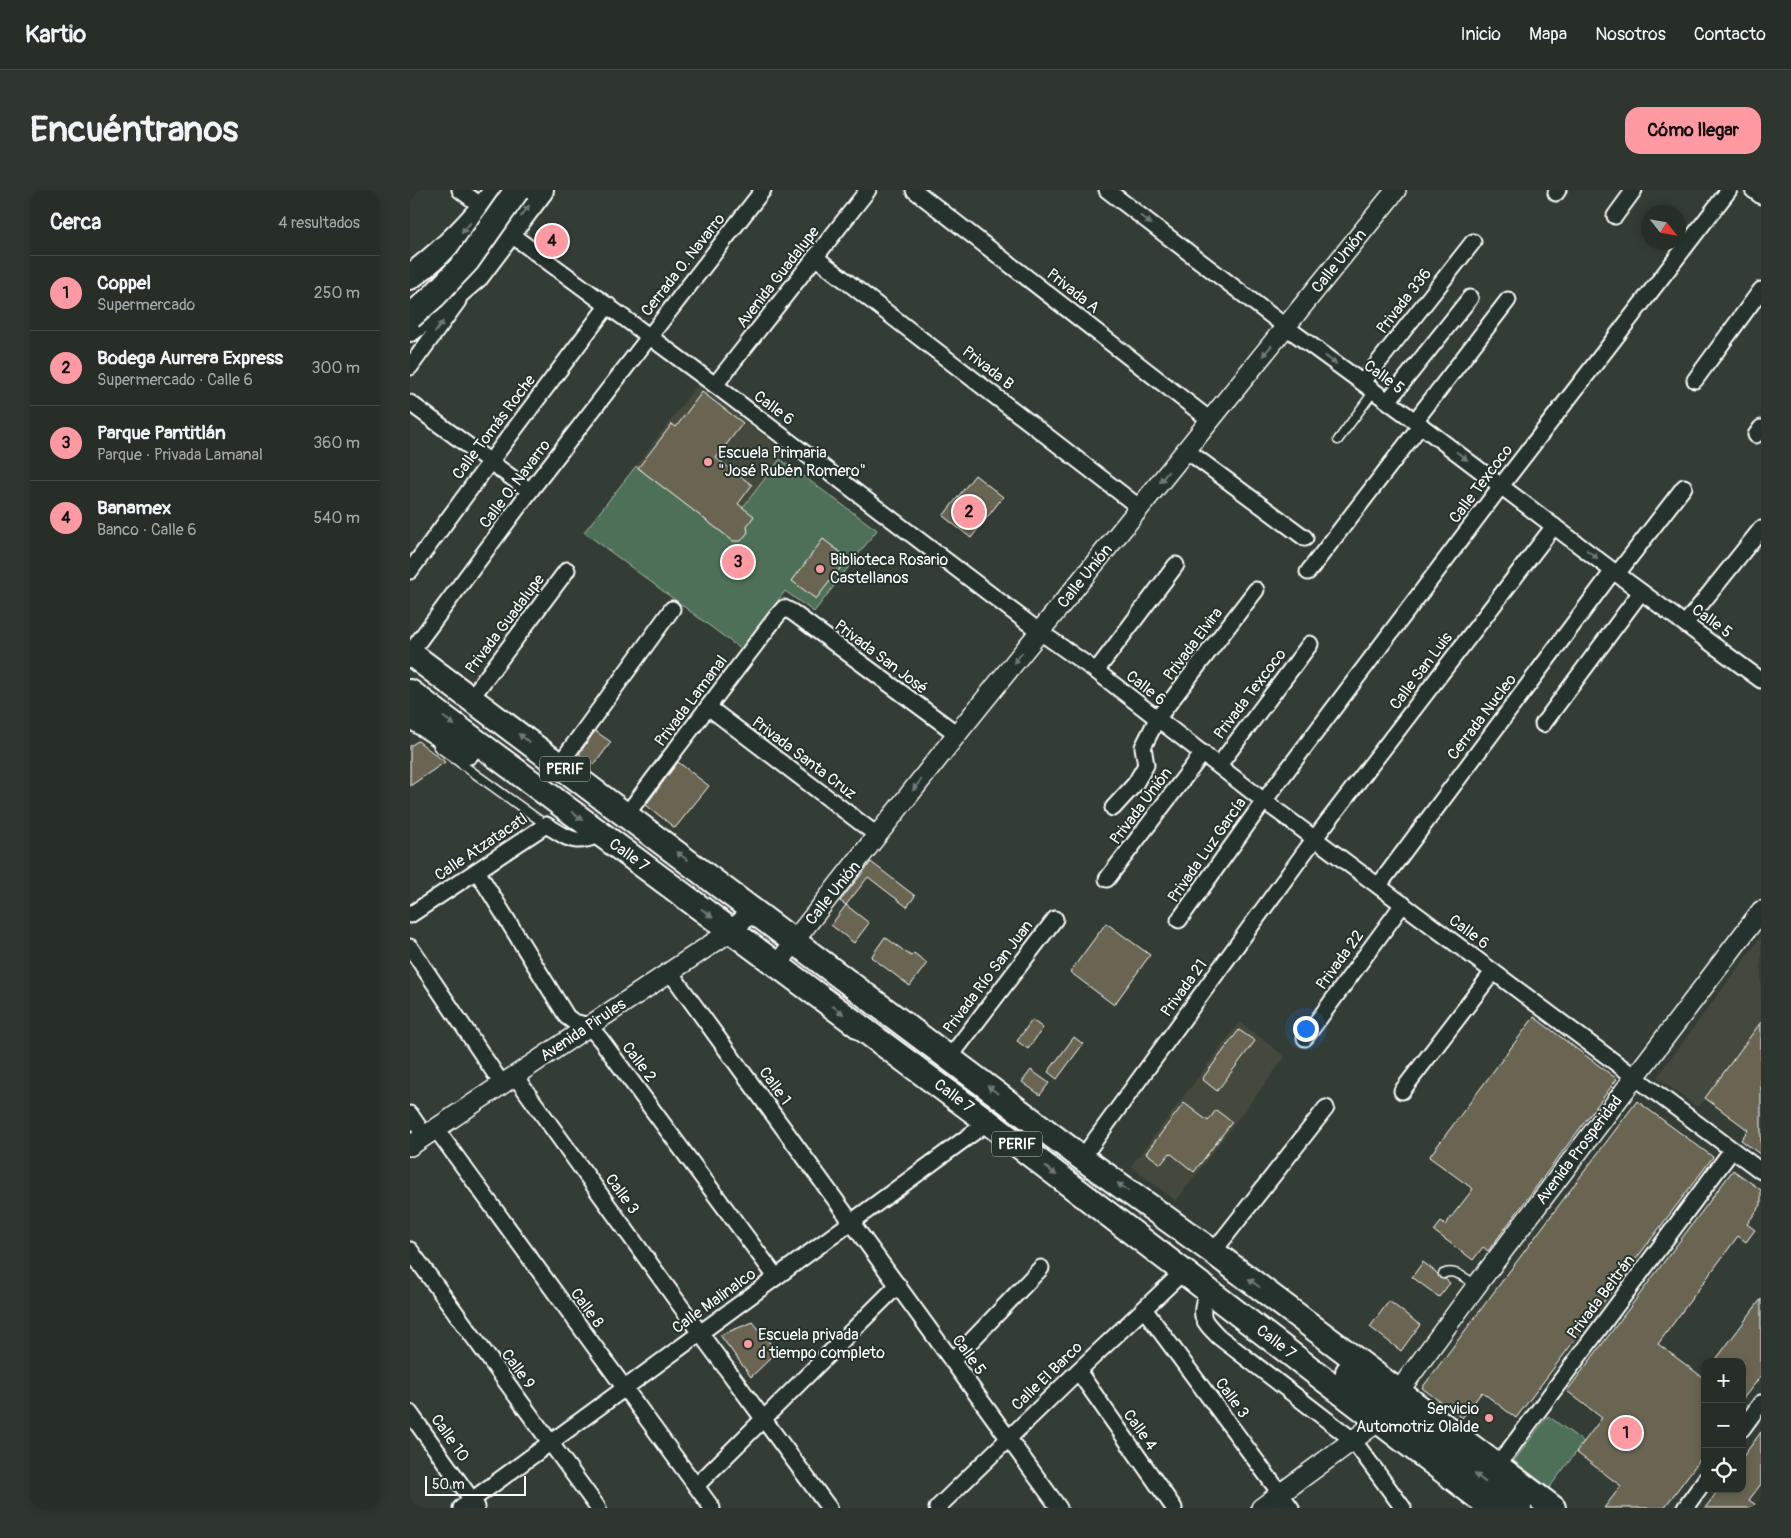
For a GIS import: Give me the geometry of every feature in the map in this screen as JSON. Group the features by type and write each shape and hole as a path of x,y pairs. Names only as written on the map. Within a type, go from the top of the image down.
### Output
{"main road":[{"path":"410,317 434,296 467,261 517,190"},
{"path":"410,329 441,306 477,275 541,190"},
{"path":"416,285 490,199"},
{"path":"416,285 509,233"},
{"name":"Calle 7","path":"410,653 1082,1158 1400,1391 1553,1508"},
{"name":"Calle 7","path":"410,692 988,1122 1492,1508"},
{"path":"410,715 445,745 485,765 538,787"},
{"path":"1293,1312 1325,1352 1402,1417 1519,1508"}],"street":[{"path":"460,190 490,199"},
{"name":"Cerrada O. Navarro","path":"649,337 763,190"},
{"name":"Avenida Guadalupe","path":"715,386 868,190"},
{"name":"Privada A","path":"914,190 1210,420"},
{"name":"Calle 5","path":"1107,190 1286,327 1418,423 1641,592 1761,680"},
{"name":"Calle Unión","path":"778,965 794,941 957,734 1396,190"},
{"path":"1615,216 1634,190"},
{"name":"Calle Texcoco","path":"1264,801 1729,190"},
{"path":"1753,190 1761,196"},
{"name":"Calle 6","path":"509,233 608,305 1040,632 1096,672 1264,801 1761,1172"},
{"name":"Privada 336","path":"1368,386 1473,242"},
{"name":"Privada B","path":"815,256 1140,508"},
{"path":"410,367 477,275"},
{"path":"1695,380 1761,290"},
{"path":"1388,401 1470,298"},
{"path":"1308,572 1508,300"},
{"name":"Calle Tomás Roche","path":"410,572 608,305"},
{"name":"Calle O. Navarro","path":"410,653 530,491 649,337"},
{"path":"410,403 530,491"},
{"path":"1186,450 1305,538"},
{"name":"Cerrada Nucleo","path":"1379,885 1615,572 1684,486"},
{"name":"Calle San Luis","path":"1315,838 1554,526"},
{"path":"1686,624 1761,529"},
{"path":"1096,672 1176,565"},
{"name":"Privada Guadalupe","path":"471,698 567,570"},
{"name":"Privada Elvira","path":"1113,808 1135,784 1146,765 1143,747 1157,719 1256,590"},
{"path":"1543,724 1641,592"},
{"name":"Privada Lamanal","path":"626,815 776,616 784,608"},
{"name":"Privada San José","path":"784,608 957,734"},
{"path":"559,765 672,609"},
{"name":"Privada Texcoco","path":"1219,766 1310,644"},
{"name":"Privada Santa Cruz","path":"708,707 878,836"},
{"name":"Privada Unión","path":"1107,879 1202,753"},
{"name":"Privada Luz García","path":"1179,920 1264,801"},
{"path":"546,825 571,840 585,840 600,834"},
{"name":"Calle Atzatacatl","path":"410,915 546,825"},
{"name":"Privada 21","path":"1082,1158 1315,838"},
{"name":"Calle 2","path":"477,871 567,1017 574,1022 589,1026 601,1040 776,1277"},
{"name":"Privada 22","path":"1305,1038 1403,904"},
{"name":"Avenida Pirules","path":"423,1137 670,972 731,930 754,910"},
{"name":"Avenida Prosperidad","path":"1400,1391 1477,1285 1761,910"},
{"name":"Privada Río San Juan","path":"950,1057 1055,918"},
{"name":"Calle 3","path":"410,946 508,1080 700,1333"},
{"name":"Calle 1","path":"670,972 852,1222"},
{"path":"1402,1091 1493,972"},
{"path":"1212,1252 1326,1108"},
{"name":"Calle 8","path":"410,1114 423,1137 624,1389 712,1508"},
{"name":"Calle Malinalco","path":"470,1505 550,1443 988,1122"},
{"name":"Privada Beltrán","path":"1498,1465 1732,1150"},
{"name":"Calle 5","path":"852,1222 1059,1508"},
{"name":"Calle 9","path":"410,1250 598,1508"},
{"path":"952,1361 1041,1268"},
{"name":"Calle El Barco","path":"940,1507 1008,1438 1184,1271"},
{"path":"696,1486 898,1285"},
{"path":"1207,1288 1201,1313 1206,1324 1219,1337 1353,1440 1403,1508"},
{"name":"Calle 3","path":"1144,1308 1286,1501"},
{"path":"700,1333 829,1508"},
{"name":"Calle 4","path":"1078,1371 1174,1508"},
{"path":"1746,1424 1761,1403"},
{"name":"Calle 10","path":"410,1413 470,1505"},
{"path":"1261,1508 1286,1501 1353,1440 1379,1421"},
{"path":"1685,1508 1701,1486"}],"lane":[{"path":"1338,440 1368,386"},
{"path":"445,745 546,825"},
{"path":"1443,1274 1448,1271 1453,1272 1477,1285"}],"shaded area":[{"name":"Escuela Primaria \"José Rubén Romero\"","path":"697,385 785,452 723,533 636,466"},
{"path":"1761,937 1761,1022 1698,1108 1657,1077"},
{"path":"1240,1022 1285,1057 1176,1201 1131,1166"}],"green space":[{"path":"780,459 877,530 814,612 785,591 742,650 584,532 636,466 723,533"},
{"path":"1548,1416 1584,1442 1549,1488 1514,1461"}],"building":[{"name":"Escuela Primaria \"José Rubén Romero\"","path":"702,392 743,423 716,458 752,485 738,504 754,516 747,526 748,532 741,541 733,541 638,468 672,424 676,427"},
{"path":"975,475 1003,497 971,538 943,516"},
{"name":"Biblioteca Rosario Castellanos","path":"823,539 848,558 816,599 792,581"},
{"path":"595,731 611,742 594,765 579,754"},
{"path":"418,741 445,762 410,786 410,746"},
{"path":"678,762 709,786 675,828 646,805"},
{"path":"871,862 915,896 907,907 868,877 846,905 840,901"},
{"path":"846,905 869,923 854,943 831,925"},
{"path":"1106,923 1150,955 1114,1005 1070,972"},
{"path":"885,937 911,956 914,953 927,963 910,986 871,957"},
{"path":"1534,1017 1617,1079 1488,1251 1483,1247 1473,1260 1434,1231 1441,1222 1445,1225 1473,1189 1429,1157"},
{"path":"1032,1020 1043,1028 1028,1049 1017,1041"},
{"path":"1761,1022 1761,1155 1741,1140 1748,1130 1705,1098"},
{"path":"1239,1030 1255,1041 1217,1091 1202,1079"},
{"path":"1074,1037 1083,1044 1057,1079 1048,1072"},
{"path":"1031,1070 1049,1083 1040,1095 1022,1082"},
{"path":"1637,1101 1713,1157 1516,1418 1482,1392 1462,1418 1422,1388"},
{"path":"1184,1103 1208,1121 1216,1110 1232,1122 1194,1172 1170,1153 1161,1164 1146,1153"},
{"path":"1733,1170 1761,1190 1761,1205 1747,1224 1755,1230 1746,1242 1738,1236 1658,1344 1701,1376 1701,1458 1664,1508 1604,1508 1621,1486 1576,1452 1602,1418 1567,1391"},
{"path":"1423,1262 1437,1273 1440,1278 1450,1283 1439,1297 1412,1277"},
{"path":"1761,1299 1761,1376 1746,1395 1746,1358 1717,1358"},
{"path":"1389,1301 1420,1325 1401,1351 1370,1327"},
{"name":"Escuela privada d tiempo completo","path":"753,1322 777,1352 751,1377 720,1335"},
{"path":"1761,1432 1761,1484 1749,1500 1760,1508 1705,1508 1716,1493 1746,1493 1746,1453"}],"place":[{"name":"Banamex","path":"552,241"},
{"name":"Escuela Primaria \"José Rubén Romero\"","path":"708,462"},
{"name":"Bodega Aurrera Express","path":"969,512"},
{"name":"Parque Pantitlán","path":"738,562"},
{"name":"Biblioteca Rosario Castellanos","path":"820,569"},
{"name":"Escuela privada d tiempo completo","path":"748,1344"},
{"name":"Servicio Automotriz Olalde","path":"1489,1418"},
{"name":"Coppel","path":"1626,1433"}]}
